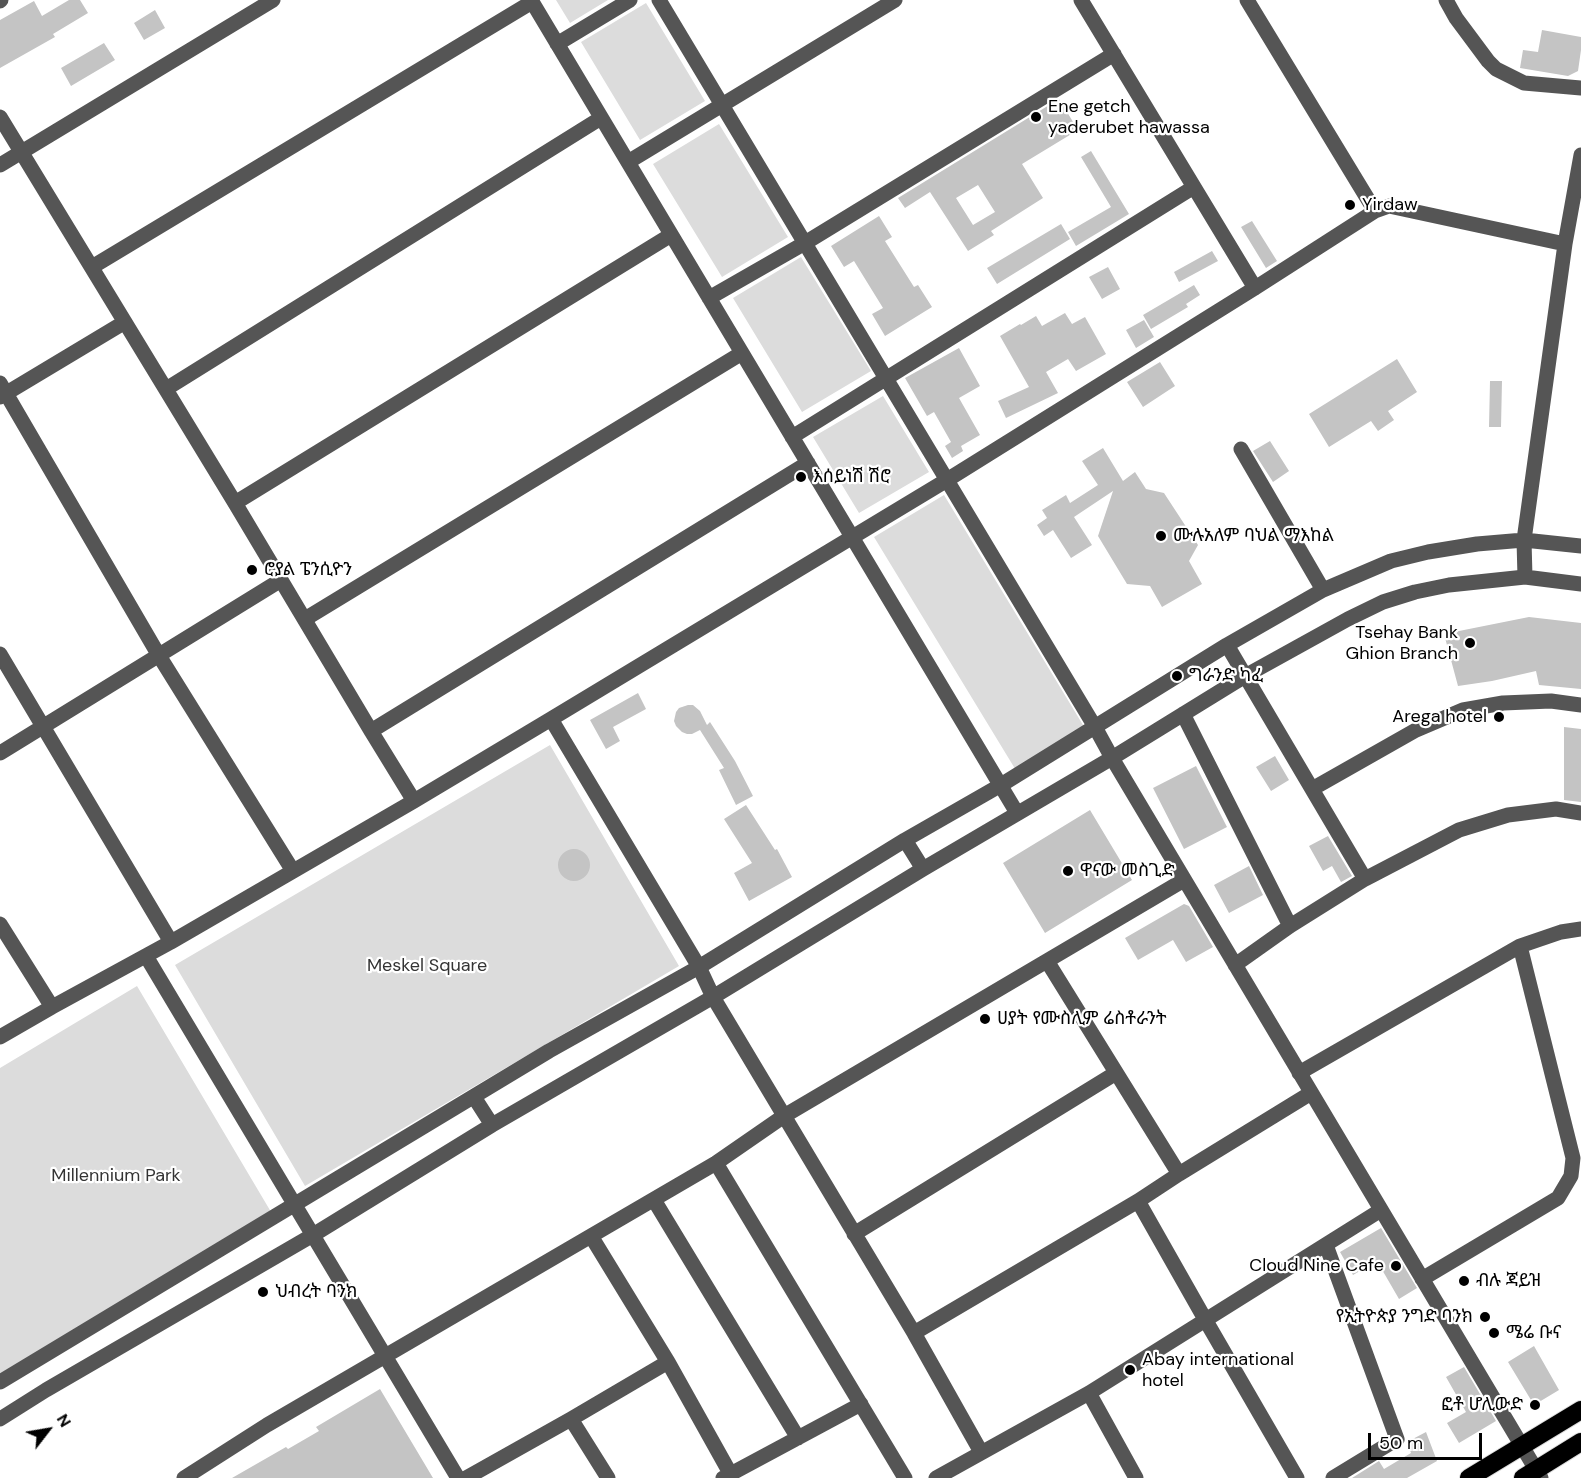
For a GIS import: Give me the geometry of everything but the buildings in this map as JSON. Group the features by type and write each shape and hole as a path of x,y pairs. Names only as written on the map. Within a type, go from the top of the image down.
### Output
{"highway":[{"path":"1469,1478 1581,1410"},
{"path":"1533,1475 1581,1442"}],"street":[{"path":"0,165 273,0"},
{"path":"557,44 630,0"},
{"path":"659,0 1095,727 1521,1447 1533,1475"},
{"path":"628,162 894,0"},
{"path":"1081,0 1255,288"},
{"path":"1247,0 1375,211"},
{"path":"1446,0 1456,18 1496,69 1524,82 1581,88"},
{"path":"92,267 532,1 1017,813"},
{"path":"710,298 805,243 1114,54"},
{"path":"0,117 414,801"},
{"path":"166,390 601,118"},
{"path":"1525,577 1524,540 1565,244 1581,155"},
{"path":"792,437 1194,187"},
{"path":"0,1037 171,942 551,719 947,480 1375,211 1389,206 1565,244"},
{"path":"235,503 671,235"},
{"path":"125,322 2,391 158,654 293,871"},
{"path":"305,619 742,353"},
{"path":"1241,449 1323,590"},
{"path":"371,731 808,463"},
{"path":"0,1382 549,1051 699,967 905,840 1001,786 1227,645 1323,590 1391,561 1428,552 1477,544 1524,540 1581,546"},
{"path":"0,1419 313,1235 492,1125 712,997 1245,676 1348,619 1383,602 1449,585 1525,577 1581,584"},
{"path":"0,753 281,580"},
{"path":"1227,645 1365,879"},
{"path":"0,654 171,942"},
{"path":"1312,789 1416,730 1463,710 1503,703 1551,701 1581,705"},
{"path":"1183,714 1290,926"},
{"path":"551,719 699,967 712,997 914,1333 981,1452"},
{"path":"1235,965 1290,926 1365,879 1459,830 1508,815 1556,809 1581,813"},
{"path":"905,840 923,869"},
{"path":"184,1478 267,1425 654,1200 716,1163 784,1116 1184,880"},
{"path":"0,924 52,1007"},
{"path":"1299,1073 1520,946 1561,932 1581,929"},
{"path":"1422,1279 1558,1198 1571,1176 1573,1158 1520,946"},
{"path":"146,956 458,1478"},
{"path":"1047,962 1179,1174"},
{"path":"854,1234 1116,1072"},
{"path":"914,1333 1138,1201 1311,1093"},
{"path":"474,1097 492,1125"},
{"path":"716,1163 905,1478"},
{"path":"654,1200 798,1438"},
{"path":"1138,1201 1298,1478"},
{"path":"936,1478 1089,1393 1381,1210"},
{"path":"591,1236 668,1362 727,1476 861,1404"},
{"path":"1326,1245 1397,1439 1333,1478"},
{"path":"466,1478 668,1362"},
{"path":"1089,1393 1136,1478"},
{"path":"571,1419 608,1478"}],"green space":[{"path":"556,0 608,0 570,23"},
{"path":"646,3 705,101 640,140 581,42"},
{"path":"719,124 788,237 722,277 653,164"},
{"path":"801,257 871,371 802,412 733,298"},
{"path":"883,396 929,472 859,513 813,437"},
{"path":"944,495 1086,730 1017,772 874,537"},
{"name":"Meskel Square","path":"550,745 679,966 305,1186 175,965"},
{"name":"Millennium Park","path":"137,986 274,1217 0,1379 0,1068"}],"place":[{"name":"Ene getch yaderubet hawassa","path":"1036,117"},
{"name":"Yirdaw","path":"1350,205"},
{"name":"እሰይነሽ ሽሮ","path":"801,477"},
{"name":"ሙሉአለም ባህል ማእከል","path":"1161,536"},
{"name":"ሮያል ፔንሲዮን","path":"252,570"},
{"name":"Tsehay Bank Ghion Branch","path":"1470,643"},
{"name":"ግራንድ ካፈ","path":"1177,676"},
{"name":"Arega hotel","path":"1499,717"},
{"name":"ዋናው መስጊድ","path":"1068,871"},
{"name":"ሀያት የሙስሊም ሬስቶራንት","path":"985,1019"},
{"name":"Cloud Nine Cafe","path":"1396,1266"},
{"name":"ብሉ ጃይዝ","path":"1464,1281"},
{"name":"ህብረት ባንክ","path":"263,1292"},
{"name":"የኢትዮጵያ ንግድ ባንክ","path":"1485,1317"},
{"name":"ሜሬ ቡና","path":"1494,1333"},
{"name":"Abay international hotel","path":"1130,1370"},
{"name":"ፎቶ ሆሊውድ","path":"1535,1405"}]}
